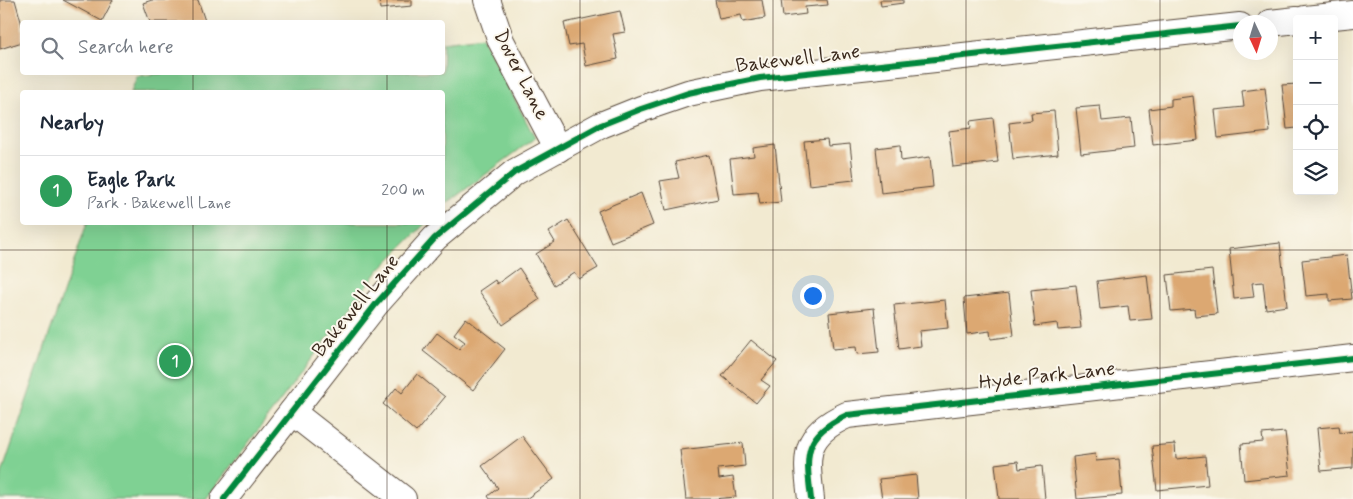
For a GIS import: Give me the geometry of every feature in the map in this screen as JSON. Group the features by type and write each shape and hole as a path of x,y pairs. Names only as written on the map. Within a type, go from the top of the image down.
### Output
{"street":[{"name":"Dover Lane","path":"487,0 501,41 558,148"},
{"path":"1338,16 1353,14"},
{"path":"1278,21 1293,20"},
{"name":"Bakewell Lane","path":"224,499 376,304 435,238 515,172 601,125 688,93 760,78 1233,27"},
{"name":"Hyde Park Lane","path":"811,499 807,464 808,451 814,439 822,430 834,421 847,415 1353,358"},
{"path":"292,412 403,499"}],"green space":[{"path":"482,37 535,138 445,205 445,90 132,90 137,76 148,75 445,75 445,42"},
{"path":"86,225 424,225 379,270 206,499 0,499 0,479"}],"building":[{"path":"0,0 15,0 21,20 20,43 0,49"},
{"path":"63,0 113,0 103,20"},
{"path":"152,0 198,0 205,20 149,20 143,3"},
{"path":"379,0 412,0 412,6 380,9"},
{"path":"715,0 762,0 765,18 743,22 741,15 719,19"},
{"path":"781,0 827,0 828,5 805,7 806,14 783,17"},
{"path":"880,0 903,0 903,3 881,6"},
{"path":"620,11 625,32 613,34 618,59 586,66 582,44 569,46 564,23"},
{"path":"1293,84 1293,128 1287,129 1282,85"},
{"path":"1265,88 1270,132 1218,138 1215,110 1244,107 1242,91"},
{"path":"1193,96 1198,140 1153,145 1149,109 1171,106 1171,99"},
{"path":"1100,106 1102,121 1131,118 1134,148 1081,154 1076,108"},
{"path":"1054,111 1058,154 1013,159 1009,123 1032,120 1031,113"},
{"path":"993,118 998,162 953,167 949,131 971,128 970,121"},
{"path":"827,139 828,146 850,144 854,180 809,185 804,141"},
{"path":"775,145 781,202 760,204 758,192 734,194 730,159 754,156 753,148"},
{"path":"900,145 901,161 930,157 933,187 881,193 876,148"},
{"path":"709,155 718,199 666,210 660,181 679,178 675,162"},
{"path":"641,193 653,225 611,242 598,211"},
{"path":"568,220 598,268 579,279 574,272 554,285 536,254 555,242 549,232"},
{"path":"1280,243 1287,306 1266,309 1263,282 1252,283 1254,297 1234,299 1229,249"},
{"path":"1347,255 1352,299 1329,301 1329,294 1306,296 1302,260"},
{"path":"519,268 540,299 503,325 479,291 495,280 497,284"},
{"path":"1212,270 1217,314 1195,316 1194,309 1171,311 1167,275"},
{"path":"1147,275 1152,319 1130,321 1128,306 1100,309 1097,281"},
{"path":"1076,285 1081,328 1058,330 1057,323 1035,326 1031,290"},
{"path":"1009,293 1014,336 991,339 990,331 967,334 964,298"},
{"path":"945,300 948,328 919,331 921,346 899,349 894,305"},
{"path":"874,308 879,352 857,354 856,347 833,349 829,313"},
{"path":"466,318 505,349 473,390 423,351 437,333 459,349 465,342 454,334"},
{"path":"751,340 777,361 761,380 770,386 756,403 722,376"},
{"path":"417,374 445,397 416,432 383,404 396,388 402,393"},
{"path":"1339,426 1340,433 1353,431 1353,468 1321,471 1317,428"},
{"path":"1285,432 1290,475 1244,480 1241,444 1263,442 1262,434"},
{"path":"522,436 554,479 526,499 490,499 488,496 498,488 482,466"},
{"path":"743,443 745,466 718,469 719,479 733,477 736,497 686,499 680,450"},
{"path":"1175,444 1176,459 1205,456 1208,485 1157,490 1152,446"},
{"path":"1095,454 1096,461 1119,459 1122,495 1077,499 1073,457"},
{"path":"1018,461 1019,469 1042,466 1045,499 999,499 995,464"},
{"path":"916,475 918,499 882,499 879,479"}],"cycle path":[{"path":"224,499 376,304 435,238 515,172 601,125 688,93 760,78 1233,27"},
{"path":"811,499 808,471 810,448 822,431 847,415 1353,358"}],"place":[{"name":"Eagle Park","path":"175,361"}]}
